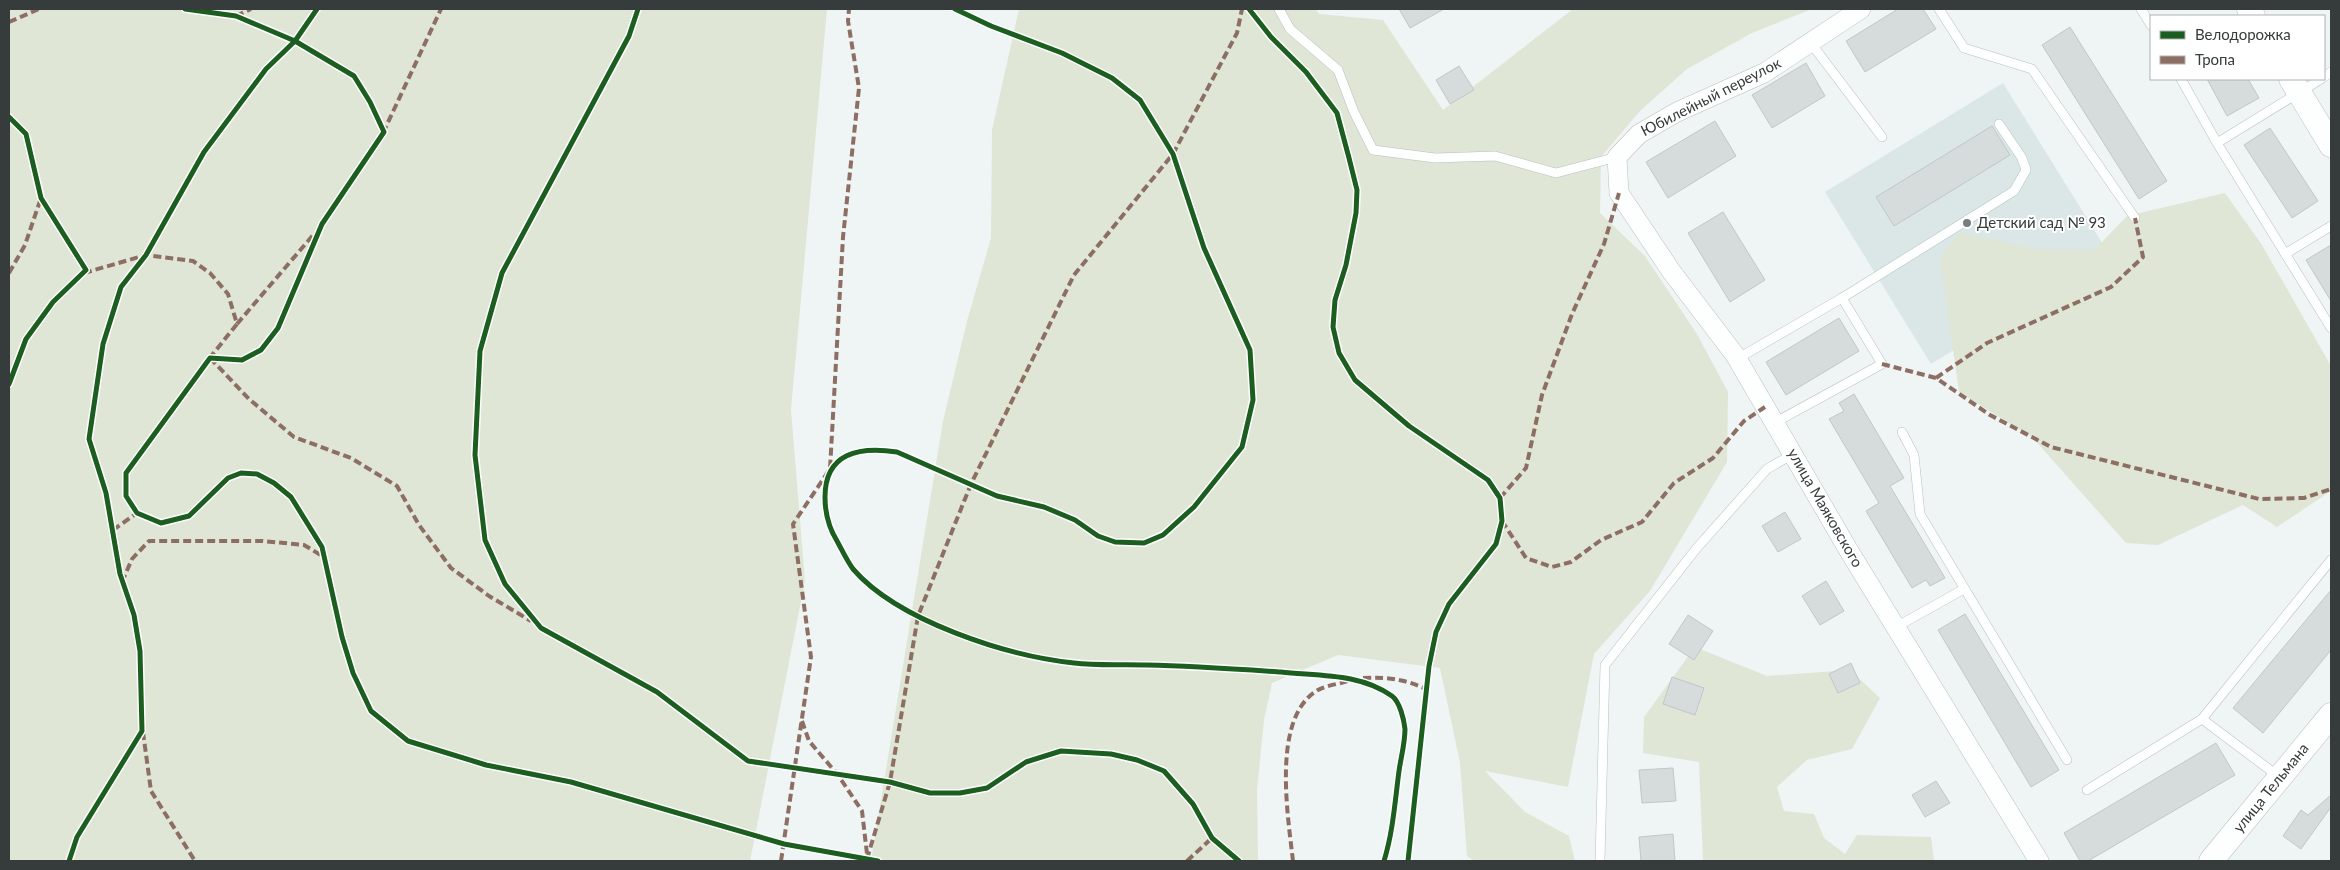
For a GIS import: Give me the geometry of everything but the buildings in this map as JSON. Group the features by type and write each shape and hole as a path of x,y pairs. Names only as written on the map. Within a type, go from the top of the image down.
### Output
{"street":[{"name":"Юбилейный переулок","path":"1616,157 1639,134 1677,112 1764,73 1810,42 1838,15 1861,9"},
{"path":"2295,86 2331,145"},
{"name":"улица Маяковского","path":"1616,157 1619,193 1670,271 1737,359 1896,627 2039,861"},
{"name":"улица Тельмана","path":"2211,861 2331,714"}],"lane":[{"path":"1279,9 1290,29 1338,70 1354,112 1373,150 1435,158 1495,156 1556,173 1616,157"},
{"path":"1939,9 1964,48 2032,69 2135,218"},
{"path":"2141,9 2150,23"},
{"path":"1810,42 1882,137"},
{"path":"2182,80 2217,143 2331,328"},
{"path":"2217,143 2295,86 2315,80"},
{"path":"1737,359 1842,298 2014,191 2026,170 2022,158 1998,124"},
{"path":"2285,254 2331,226"},
{"path":"1774,423 1882,364 1842,298"},
{"path":"1902,432 1914,455 1920,514 2067,760"},
{"path":"1600,861 1605,665 1702,542 1767,469 1792,454"},
{"path":"2087,790 2202,719 2331,560"},
{"path":"1896,627 1964,589"},
{"path":"2202,719 2280,777"}],"shaded area":[{"name":"Детский сад № 93","path":"2003,83 2109,254 1931,364 1825,192"}],"green space":[{"path":"9,9 827,9 791,410 805,581 750,861 9,861"},
{"path":"1019,9 1316,9 1319,14 1383,20 1443,110 1573,9 1812,9 1752,33 1687,69 1640,111 1601,157 1600,213 1645,256 1697,334 1728,392 1727,462 1650,591 1594,654 1568,787 1485,771 1525,812 1569,836 1575,861 1474,861 1467,856 1460,763 1440,668 1338,655 1272,683 1264,720 1257,790 1258,861 871,861 943,421 967,321 991,238 992,130"},
{"path":"2225,193 2262,245 2331,366 2331,491 2277,527 2243,505 2158,545 2126,543 2033,438 1959,392 1940,257 1959,233 2038,249 2094,250 2127,216"},
{"path":"1695,647 1767,676 1850,670 1880,698 1852,749 1807,760 1777,787 1784,811 1814,814 1824,838 1845,854 1857,835 1931,837 1934,861 1703,861 1699,762 1643,753 1644,717"}],"marked path":[{"path":"9,22 39,9"},
{"path":"236,16 251,9"},
{"path":"383,133 441,9"},
{"path":"781,861 811,657 793,524 830,469 843,237 859,88 848,21 849,9"},
{"path":"867,859 890,782 918,616 971,484 1074,275 1173,154 1237,33 1242,9"},
{"path":"1500,498 1526,468 1542,395 1572,314 1604,244 1619,193"},
{"path":"9,273 25,245 41,198"},
{"path":"1936,378 1987,343 2111,287 2143,257 2135,218"},
{"path":"237,324 314,234"},
{"path":"84,273 146,255 193,261 210,273 228,294 237,324 208,360"},
{"path":"210,358 249,399 294,437 351,458 397,486 419,525 451,568 489,596 531,621"},
{"path":"1882,364 1936,378 1990,415 2051,447 2259,499 2304,498 2331,489"},
{"path":"1502,521 1526,558 1552,567 1571,562 1601,540 1642,522 1674,483 1713,458 1744,421 1765,407"},
{"path":"113,530 137,513"},
{"path":"122,582 132,559 149,541 263,541 304,545 324,557"},
{"path":"1363,678 1396,680 1412,683 1428,690"},
{"path":"1293,861 1286,794 1286,769 1288,744 1294,722 1303,703 1318,690 1348,681"},
{"path":"802,721 809,741 838,775 862,811 867,854"},
{"path":"143,732 151,791 195,861"},
{"path":"1187,861 1212,838"}],"cycle path":[{"path":"185,9 236,16 295,41 354,76 370,102 384,132 322,224 278,328 261,350 242,360 210,358 126,473 126,496 137,513 161,523 189,516 228,478 241,473 257,474 274,483 291,497 322,547 342,637 353,673 371,711 408,741 486,765 571,782 784,844 878,861"},
{"path":"69,861 77,837 142,731 140,651 134,615 120,574 106,493 89,439 103,344 121,287 146,255 204,152 266,69 295,41 317,9"},
{"path":"638,9 629,36 502,273 480,351 475,455 485,540 505,584 541,628 657,692 748,761 890,782 930,793 960,793 987,788 1026,762 1061,751 1111,754 1137,760 1164,771 1193,804 1212,838 1239,861"},
{"path":"955,9 991,26 1062,53 1112,78 1140,100 1173,154 1204,248 1250,350 1253,400 1242,447 1194,507 1163,535 1144,543 1115,542 1098,536 1075,520 1044,507 997,496 897,452 883,450 870,450 847,456 838,462 831,471 827,482 825,503 828,520 834,536 853,569 873,588 897,605 925,620 986,644 1047,659 1083,664 1197,667 1324,675 1366,683 1392,696 1403,716 1405,729 1392,828 1384,861"},
{"path":"1249,9 1271,37 1306,72 1337,113 1349,158 1357,190 1356,213 1346,265 1335,300 1333,327 1339,353 1355,380 1409,426 1488,480 1500,498 1502,521 1496,544 1449,604 1436,632 1429,666 1408,861"},
{"path":"9,117 26,134 41,198 86,270 53,302 26,339 9,384"}],"place":[{"name":"Детский сад № 93","path":"1967,223"}]}
